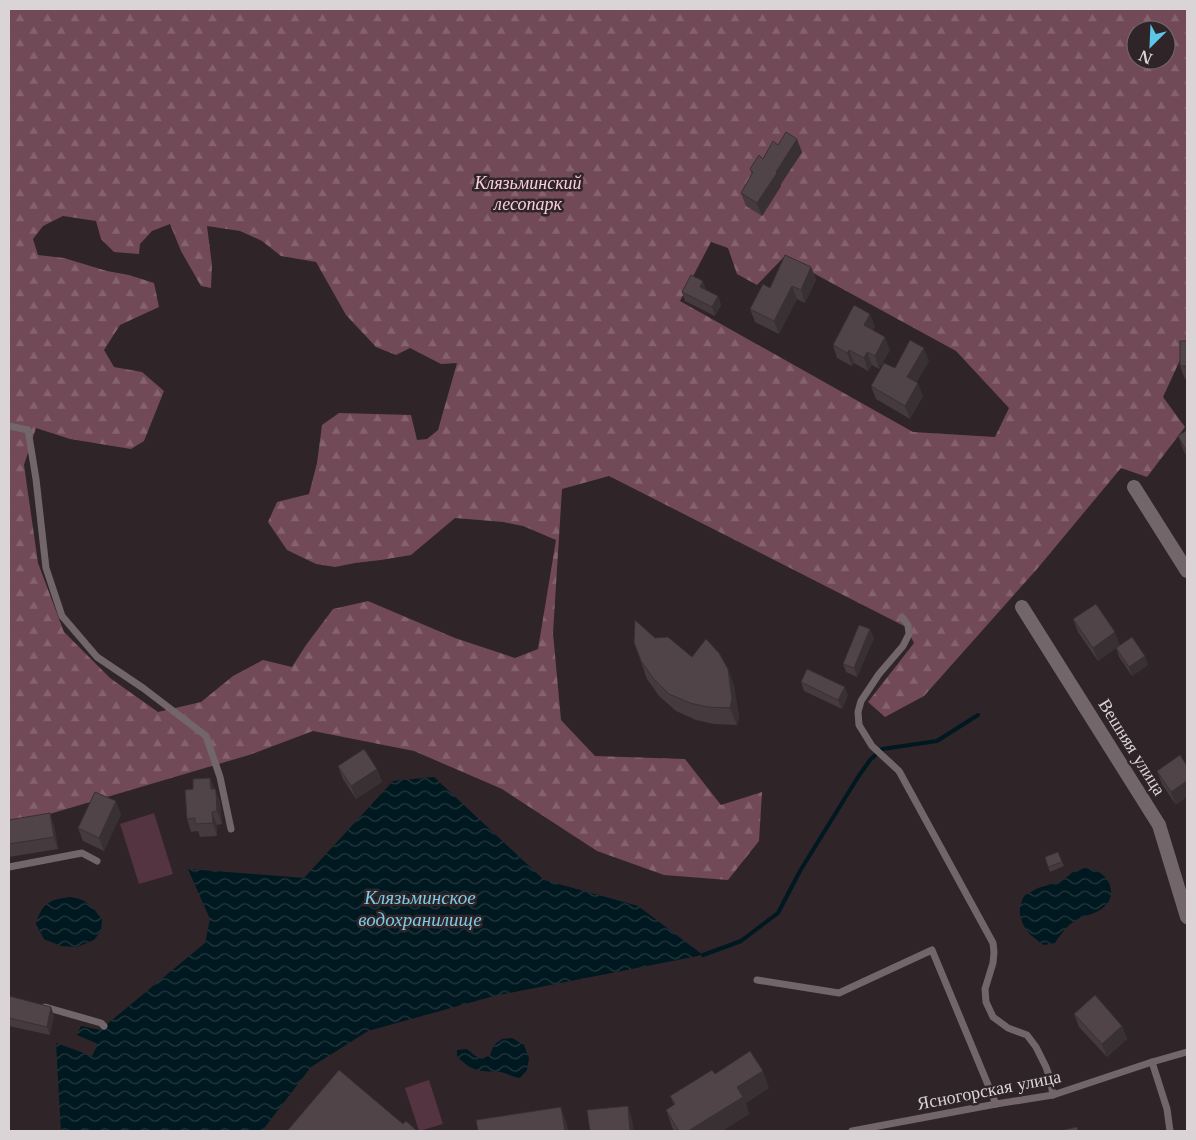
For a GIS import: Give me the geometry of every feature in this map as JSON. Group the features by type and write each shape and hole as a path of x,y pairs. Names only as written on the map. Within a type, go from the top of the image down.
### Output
{"street":[{"path":"1134,487 1187,571"},
{"name":"Вешняя улица","path":"1022,607 1159,825 1187,917"}],"lane":[{"path":"9,426 28,430 36,479 46,568 62,616 97,657 143,688 206,736 220,777 231,829"},
{"path":"902,618 908,626 909,634 903,646 879,674 861,701 858,712 859,725 872,746 899,770 992,943 994,952 993,963 985,989 986,1002 993,1017 1008,1028 1027,1035 1036,1047 1050,1078 1053,1096"},
{"path":"9,867 82,854 97,861"},
{"path":"758,980 838,993 932,950 996,1104"},
{"path":"36,1004 101,1023 104,1026"},
{"name":"Ясногорская улица","path":"852,1131 996,1104 1053,1096 1187,1052"},
{"path":"1152,1062 1167,1109 1170,1131"}],"green space":[{"name":"Клязьминский лесопарк","path":"9,9 1187,9 1187,345 1163,397 1185,427 1147,477 1121,468 1037,569 924,696 885,717 868,702 914,643 906,627 609,476 562,489 553,633 561,720 595,756 685,759 721,805 762,792 759,841 728,880 664,875 597,851 502,789 414,751 313,731 249,755 9,826","holes":["63,216 96,221 101,239 114,252 139,254 140,244 152,231 170,224 181,251 201,286 211,288 212,265 207,226 240,231 262,241 281,256 316,262 346,315 376,347 396,355 410,348 441,364 457,363 438,430 427,439 417,440 411,415 339,413 322,425 317,463 309,494 277,502 268,522 287,550 316,564 335,567 411,555 455,518 503,522 523,526 556,540 538,649 515,658 455,638 368,601 333,609 292,667 263,660 233,676 201,702 158,712 110,678 64,632 38,563 24,465 36,428 70,439 131,449 144,441 164,391 142,372 114,367 104,350 120,325 159,307 154,283 64,258 38,255 33,239 43,226","711,242 728,248 737,274 757,285 784,257 956,351 1009,408 995,437 913,432 680,301"]}],"shaded area":[{"path":"154,813 173,874 139,884 120,824"},
{"path":"429,1080 443,1124 419,1131 405,1088"}],"water":[{"name":"Клязьминское водохранилище","path":"434,777 544,880 638,906 703,955 494,996 368,1031 311,1067 262,1131 61,1131 56,1043 92,1056 98,1044 77,1035 81,1026 100,1030 205,943 210,919 188,869 304,878 393,781"},
{"path":"1085,868 1097,871 1107,880 1111,889 1108,902 1097,911 1073,922 1063,931 1055,943 1044,945 1031,935 1022,923 1020,910 1024,896 1038,888 1062,881 1073,872"},
{"path":"70,897 85,901 102,919 101,931 94,940 77,947 61,946 44,939 36,924 41,911 47,904"},
{"path":"512,1038 524,1045 529,1058 527,1070 520,1078 501,1072 472,1068 457,1056 457,1050 467,1049 482,1059 490,1055 494,1045 502,1039"}],"building":[{"path":"786,132 797,139 757,203 741,193 753,172 750,169 759,155 763,159 773,141 778,145"},
{"path":"785,255 811,267 801,290 792,286 774,321 750,309 763,284 770,288"},
{"path":"691,275 703,281 700,287 718,296 712,307 682,292"},
{"path":"854,305 870,314 864,325 885,337 875,356 867,352 864,358 849,350 847,353 833,345"},
{"path":"910,340 924,348 907,377 918,383 905,406 871,386 884,363 895,368"},
{"path":"1180,341 1187,341 1187,366 1180,366"},
{"path":"1187,430 1187,452 1178,436"},
{"path":"1096,604 1115,632 1093,648 1073,619"},
{"path":"635,620 655,638 668,637 692,657 706,639 719,653 728,669 732,699 730,708 707,707 690,703 669,694 653,678 641,661 634,642"},
{"path":"859,625 870,629 854,668 843,664"},
{"path":"1132,637 1145,656 1129,667 1116,648"},
{"path":"807,669 845,687 838,700 801,682"},
{"path":"364,749 377,769 351,786 338,766"},
{"path":"1180,755 1187,766 1187,781 1171,792 1157,771"},
{"path":"210,778 211,789 216,791 217,811 212,812 213,823 195,824 195,818 187,819 185,790 193,789 193,779"},
{"path":"95,792 116,801 99,838 78,828"},
{"path":"50,813 54,837 9,844 9,820"},
{"path":"1058,852 1062,862 1048,867 1045,857"},
{"path":"1095,995 1122,1026 1102,1044 1074,1014"},
{"path":"9,996 51,1007 47,1027 9,1018"},
{"path":"750,1051 763,1071 737,1087 743,1097 688,1131 679,1131 666,1110 675,1104 670,1096 712,1070 715,1074"},
{"path":"339,1070 403,1124 406,1121 416,1130 288,1130"},
{"path":"628,1106 630,1131 590,1131 587,1110"},
{"path":"561,1107 565,1131 478,1131 476,1120"},
{"path":"1077,1127 1078,1131 1059,1131"}],"waterway":[{"path":"703,955 741,941 778,913 800,871 858,777 870,760 882,749 937,741 978,715"}]}
